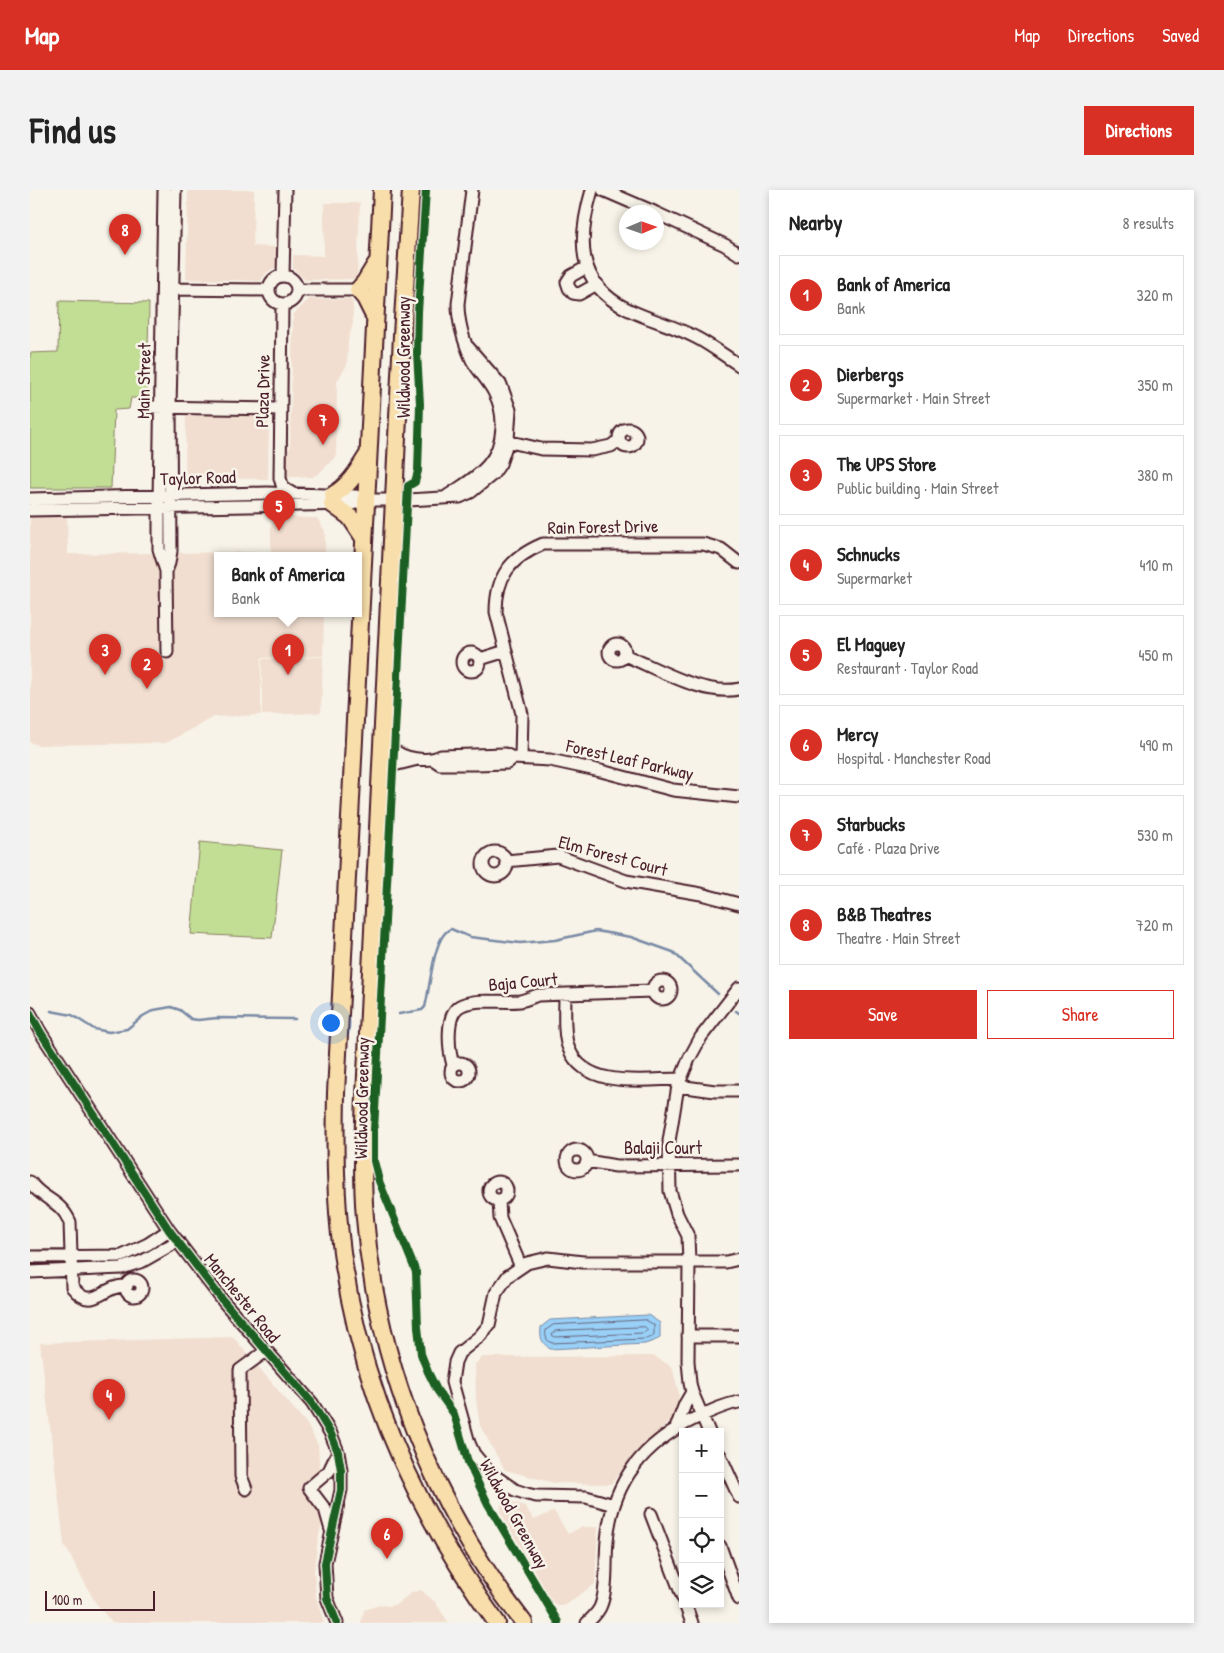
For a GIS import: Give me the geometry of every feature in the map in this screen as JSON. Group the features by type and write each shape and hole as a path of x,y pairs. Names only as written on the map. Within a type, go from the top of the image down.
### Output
{"highway":[{"path":"362,577 382,190"},
{"path":"411,190 372,933 364,1137 365,1216 374,1287 381,1321 412,1426 464,1535 524,1623"},
{"path":"375,317 365,298 358,290 378,262"},
{"path":"364,538 350,517 333,500 353,478 368,454"},
{"path":"360,617 336,1085 335,1172 342,1252 357,1330 367,1369 387,1425 421,1502 462,1573 497,1623"},
{"path":"421,1502 452,1541 510,1623"}],"street":[{"name":"Main Street","path":"164,190 168,289"},
{"name":"Main Street","path":"167,652 166,571 160,549 165,502 160,407 175,190"},
{"path":"283,276 285,190"},
{"name":"Taylor Road","path":"30,510 165,502 266,493 294,494 356,504 366,500 445,498 472,480 482,471 504,440 501,412 495,392 473,360 458,319 458,304 472,190"},
{"path":"592,190 585,214 583,243 587,267 605,296 627,309 697,338 739,365"},
{"path":"602,190 637,205"},
{"path":"664,217 725,245 739,254"},
{"path":"587,267 571,276 568,288 573,294 579,294 597,284"},
{"path":"283,276 293,280 297,290 293,301 282,305 274,302 268,290 272,280 283,276"},
{"path":"168,289 268,290"},
{"path":"297,290 358,290"},
{"name":"Plaza Drive","path":"280,478 282,305"},
{"path":"160,407 280,408"},
{"path":"504,440 541,449 592,450 611,446 619,440"},
{"path":"266,493 275,488 280,478"},
{"path":"280,478 283,488 294,494"},
{"name":"Taylor Road","path":"30,499 165,502 333,500"},
{"name":"Rain Forest Drive","path":"517,758 522,714 496,612 496,598 507,569 520,555 542,544 703,544 720,549 739,563"},
{"path":"480,659 506,651"},
{"path":"624,655 703,688 722,691 739,689"},
{"name":"Forest Leaf Parkway","path":"382,734 394,750 418,759 434,760 440,764 507,763 517,758 550,760 673,790 739,797"},
{"name":"Forest Leaf Parkway","path":"381,785 394,765 418,759"},
{"name":"Elm Forest Court","path":"506,861 558,856 626,881 701,894 739,904"},
{"path":"707,1428 692,1392 688,1361 690,1262 688,1236 670,1191 670,1131 680,1083 701,1037 739,988"},
{"name":"Baja Court","path":"453,1066 450,1054 450,1026 453,1014 460,1005 521,1001 538,996 652,992"},
{"path":"565,996 569,1050 580,1064 596,1075 616,1079 680,1083 715,1091 739,1091"},
{"name":"Manchester Road","path":"30,1013 41,1033 169,1230 218,1295 312,1403 331,1434 338,1452 341,1470 341,1490 325,1563 328,1598 337,1623"},
{"name":"Balaji Court","path":"587,1161 616,1166 739,1165"},
{"path":"30,1182 38,1192 59,1205 66,1213 70,1222 72,1287 82,1298 93,1298 112,1288 127,1286"},
{"path":"499,1201 500,1218 521,1267"},
{"path":"30,1256 122,1256 148,1244 169,1230"},
{"path":"30,1272 122,1268 143,1261 178,1242"},
{"path":"614,1505 595,1499 536,1496 514,1490 489,1472 474,1454 468,1442 452,1382 454,1362 459,1353 480,1336 489,1325 496,1293 508,1276 527,1263 548,1258 583,1262 726,1262 739,1259"},
{"path":"688,1336 739,1336"},
{"path":"246,1489 241,1476 240,1370 266,1350"},
{"path":"676,1428 685,1404 692,1392"},
{"path":"587,1623 601,1606 604,1594 607,1539 614,1505 629,1472 652,1445 676,1428 724,1404 739,1402"},
{"path":"332,1532 325,1509 309,1488 329,1471 338,1452"},
{"path":"724,1465 739,1497"},
{"path":"651,1514 679,1588"},
{"path":"724,1557 739,1599"},
{"path":"686,1608 692,1623"}],"shaded area":[{"path":"188,190 254,190 253,246 276,247 276,267 266,273 261,281 186,279"},
{"path":"324,203 360,203 357,279 305,280 293,268 293,255 324,256"},
{"path":"309,299 351,299 353,305 353,324 348,340 347,365 337,381 336,457 314,477 285,477 286,452 290,448 293,315"},
{"path":"186,415 269,416 268,479 185,478"},
{"path":"67,515 68,554 214,553 214,617 324,617 323,656 261,658 261,715 213,717 166,743 37,745 30,742 30,516"},
{"path":"271,517 317,518 325,531 325,552 271,552"},
{"path":"323,657 321,713 262,715 262,659"},
{"path":"233,1337 306,1423 318,1445 323,1517 314,1572 316,1596 324,1623 112,1623 95,1602 64,1544 40,1343"},
{"path":"654,1356 672,1367 679,1393 678,1407 670,1421 631,1459 611,1484 554,1483 505,1470 480,1426 476,1400 475,1364 483,1357"},
{"path":"501,1498 525,1506 534,1520 554,1511 568,1534 581,1527 598,1527 595,1584 565,1605 559,1606 553,1603 501,1513"},
{"path":"421,1590 435,1602 449,1623 361,1623 364,1610 380,1605 390,1606 397,1604 412,1592"}],"green space":[{"path":"59,301 149,303 147,398 131,398 129,409 114,410 111,488 30,488 30,353 58,352"},
{"path":"200,842 282,850 272,938 191,934"}],"water":[{"path":"648,1315 660,1323 660,1338 645,1344 550,1349 541,1337 541,1327 550,1320"}],"waterway":[{"path":"399,1014 422,1010 425,1007 436,951 445,933 451,929 470,937 520,943 555,940 596,931 631,937 673,952 718,994"},
{"path":"51,1011 72,1015 94,1029 109,1032 127,1029 154,1010 171,1007 180,1010 191,1019 198,1020 217,1018 295,1019"}],"cycle path":[{"name":"Wildwood Greenway","path":"426,190 418,312 417,353 420,404 418,471 415,482 408,486 374,1130 374,1161 379,1181 416,1272 421,1354 428,1372 437,1390 454,1414 468,1462 488,1504 558,1622"},
{"path":"30,1013 41,1033 169,1230 224,1302 312,1403 331,1434 338,1452 341,1470 341,1490 325,1563 327,1598 337,1623"}],"place":[{"name":"B&B Theatres","path":"125,255"},
{"name":"Starbucks","path":"323,445"},
{"name":"El Maguey","path":"279,531"},
{"name":"The UPS Store","path":"105,675"},
{"name":"Bank of America","path":"288,675"},
{"name":"Dierbergs","path":"147,689"},
{"name":"Schnucks","path":"109,1420"},
{"name":"Mercy","path":"387,1559"}]}
